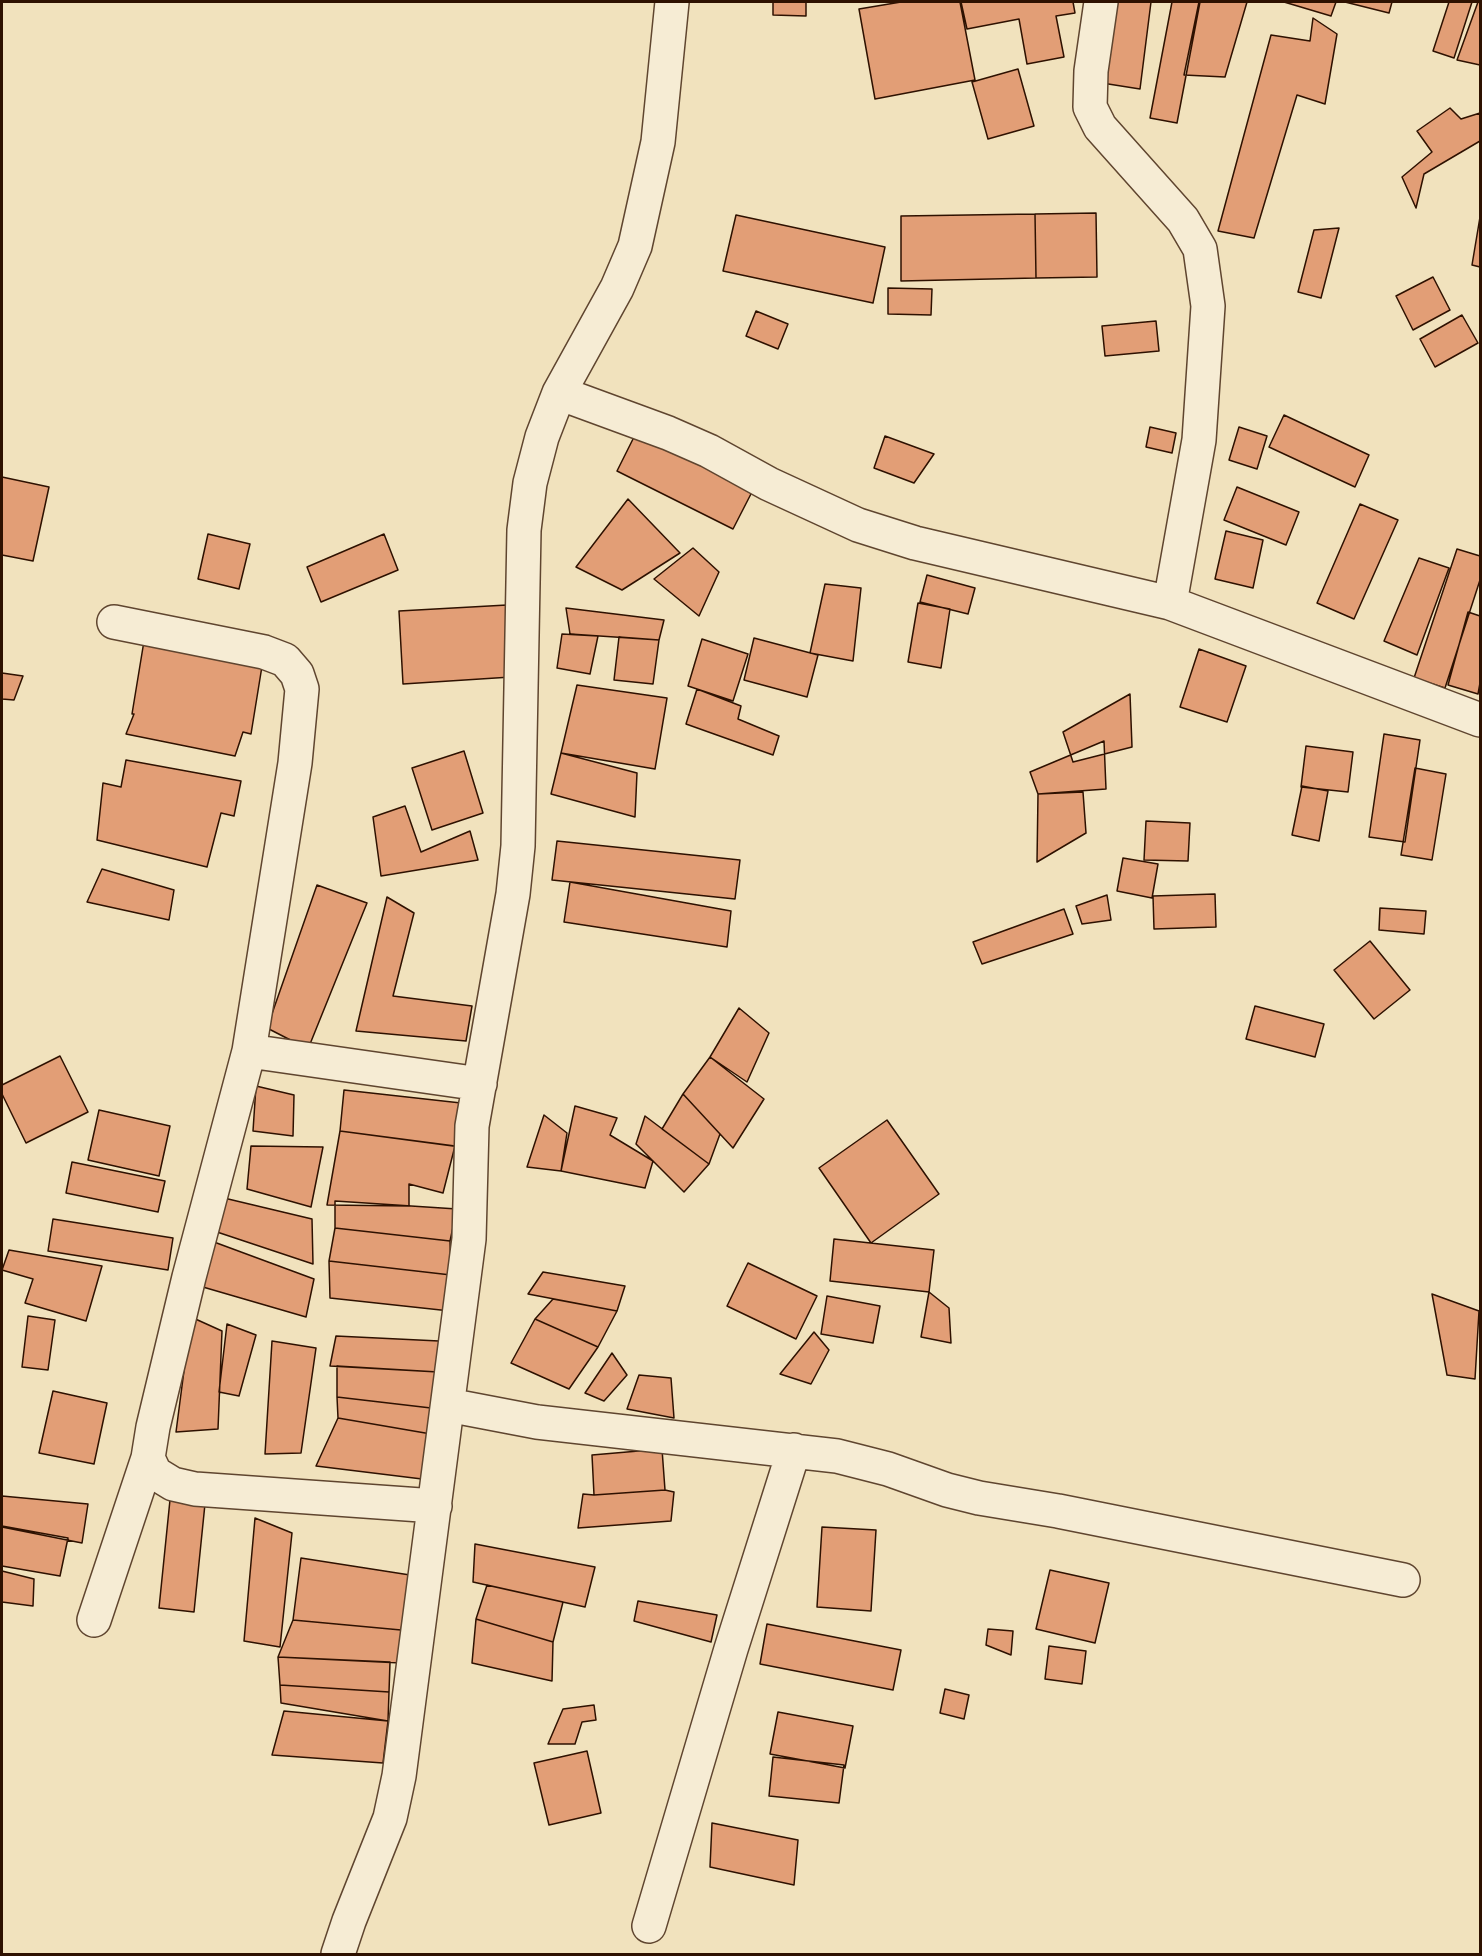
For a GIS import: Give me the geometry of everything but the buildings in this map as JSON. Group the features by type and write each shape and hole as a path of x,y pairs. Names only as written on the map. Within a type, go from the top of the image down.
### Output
{"street":[{"path":"338,1954 390,1818 399,1776 470,1239 472,1126 513,894 518,846 525,521 530,483 542,436 559,393 616,288 635,246 658,142 672,2"},
{"path":"1101,2 1090,71 1090,108 1100,127 1183,220 1200,249 1208,306 1199,441 1170,603"},
{"path":"559,393 668,433 709,451 769,484 858,525 915,543 1170,603 1480,720"},
{"path":"94,1620 148,1458 153,1427 189,1277 249,1051 295,763 302,689 297,674 285,660 264,652 114,622"},
{"path":"249,1051 480,1084"},
{"path":"448,1405 537,1422 837,1456 888,1469 947,1490 979,1498 1058,1511 1403,1580"},
{"path":"650,1926 731,1649 794,1450"},
{"path":"148,1458 155,1473 173,1484 195,1489 435,1506"}]}
